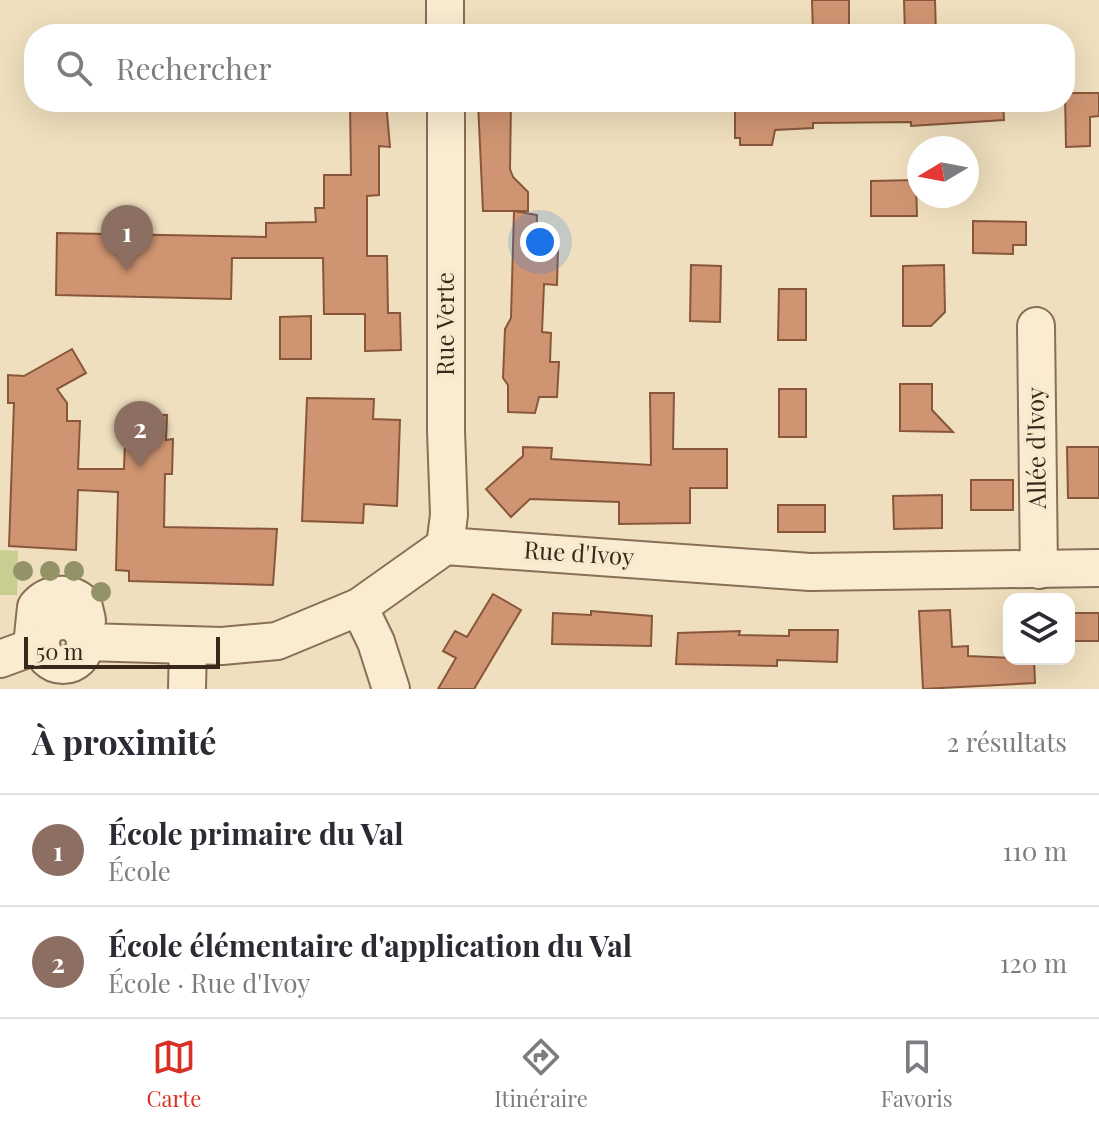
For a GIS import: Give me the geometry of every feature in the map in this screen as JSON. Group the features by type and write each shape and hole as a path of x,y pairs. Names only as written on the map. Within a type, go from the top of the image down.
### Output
{"street":[{"path":"445,0 445,24"},
{"name":"Rue Verte","path":"445,546 449,515 446,112"},
{"name":"Allée d'Ivoy","path":"1036,326 1039,570"},
{"path":"83,637 188,645 277,641 359,607 445,546"},
{"name":"Rue d'Ivoy","path":"445,546 810,572 1099,568"},
{"path":"69,595 83,603 87,620 83,637 79,659 66,666 24,650 36,607 48,597 69,595"},
{"path":"359,607 376,642 391,689"},
{"path":"187,689 188,645"}],"green space":[{"path":"0,550 18,551 17,595 0,595"}],"building":[{"path":"812,0 849,0 849,24 813,24"},
{"path":"904,0 935,0 936,24 905,24"},
{"path":"1075,93 1099,93 1099,116 1090,117 1090,146 1066,147 1065,112 1075,112"},
{"path":"350,112 387,112 390,147 379,146 379,195 367,196 367,256 387,256 388,313 400,313 401,350 365,351 365,314 324,314 323,258 232,258 231,299 56,295 57,233 266,237 266,223 316,222 315,208 324,208 324,175 351,175"},
{"path":"478,112 511,112 510,169 513,177 528,192 528,211 483,211"},
{"path":"735,112 1004,112 1004,120 911,126 911,122 813,123 813,128 775,130 772,145 740,145 740,138 735,138"},
{"path":"907,180 907,208 917,208 917,216 871,216 871,181"},
{"path":"514,211 537,215 536,246 558,247 557,285 544,284 542,332 551,333 550,362 559,362 557,397 539,397 535,413 508,412 508,385 503,378 505,329 511,318"},
{"path":"973,221 1026,222 1026,245 1013,245 1013,254 973,253"},
{"path":"691,265 721,266 720,322 690,321"},
{"path":"944,265 945,312 931,326 903,326 903,266"},
{"path":"779,289 806,289 806,340 778,340"},
{"path":"311,316 311,359 280,359 280,317"},
{"path":"72,349 86,373 57,389 67,403 67,421 80,421 78,469 124,469 126,414 167,415 166,440 173,439 172,474 165,474 164,527 277,529 273,585 129,581 129,571 116,570 118,492 78,490 76,550 9,546 14,403 8,403 8,375 24,376"},
{"path":"900,384 932,384 932,410 953,432 900,431"},
{"path":"779,389 806,389 806,437 779,437"},
{"path":"650,393 674,393 673,449 727,449 727,488 690,488 690,523 619,524 619,502 530,499 511,517 486,489 523,456 523,447 552,448 551,459 651,465"},
{"path":"307,398 374,399 373,419 400,420 397,506 364,504 363,523 302,521"},
{"path":"1067,447 1099,447 1099,498 1068,498"},
{"path":"971,480 1013,480 1013,510 971,510"},
{"path":"942,495 942,528 894,529 893,496"},
{"path":"778,505 825,505 825,532 778,532"},
{"path":"493,594 521,610 474,689 438,689 456,658 443,651 455,631 467,637"},
{"path":"950,610 952,647 968,646 968,656 1003,658 1003,665 1034,665 1035,683 923,689 919,611"},
{"path":"591,611 652,616 651,646 552,644 553,613 591,615"},
{"path":"1075,613 1099,613 1099,641 1075,641"},
{"path":"789,630 838,630 837,662 777,660 777,666 676,664 678,633 740,631 739,635 789,636"}],"place":[{"name":"École primaire du Val","path":"127,271"},
{"name":"École élémentaire d'application du Val","path":"140,467"}]}
